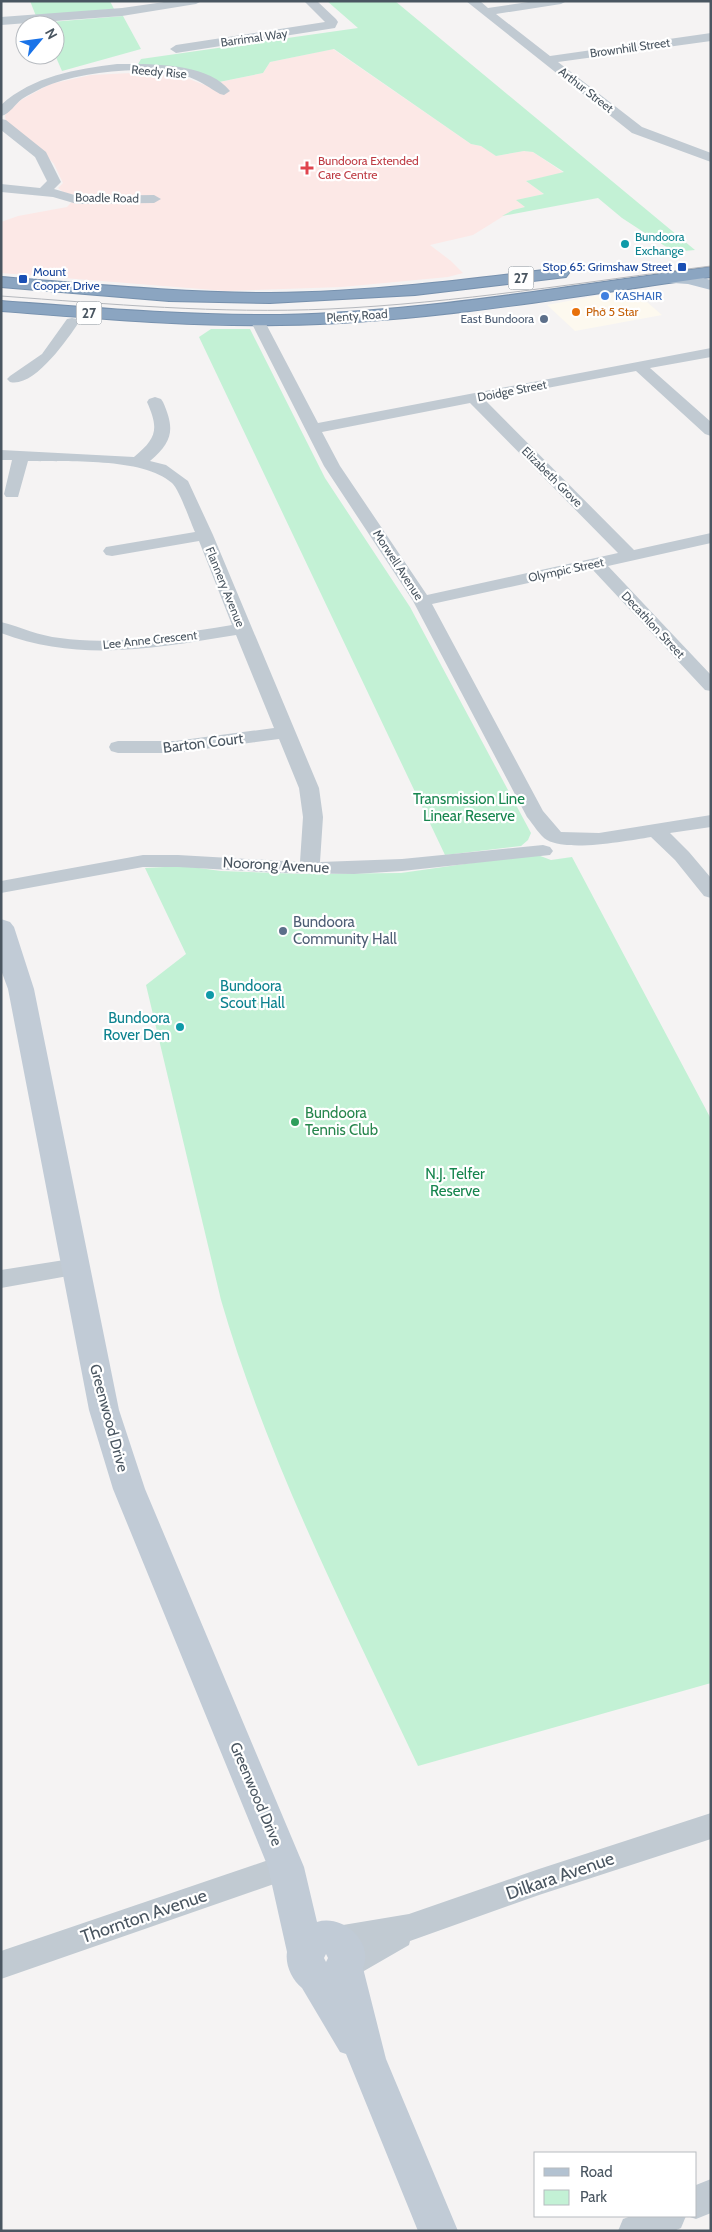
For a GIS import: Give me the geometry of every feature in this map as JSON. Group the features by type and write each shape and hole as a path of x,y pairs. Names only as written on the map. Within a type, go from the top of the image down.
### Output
{"highway":[{"path":"697,256 711,271"},
{"name":"Plenty Road","path":"1,282 204,297 270,298 465,284 581,271"},
{"name":"Plenty Road","path":"1,306 176,320 353,317 418,312 711,271"},
{"path":"344,294 353,317"}],"main road":[{"path":"665,278 688,279 711,285"}],"street":[{"path":"1,21 18,15 122,12 196,1"},
{"name":"Barrimal Way","path":"176,49 331,26 332,22 310,1"},
{"name":"Arthur Street","path":"472,1 637,130 711,158"},
{"path":"486,12 561,1"},
{"name":"Brownhill Street","path":"548,60 708,40"},
{"name":"Reedy Rise","path":"1,112 13,100 47,81 90,71 147,68 190,73 205,79 224,91"},
{"path":"1,123 41,155 54,182 44,192"},
{"name":"Boadle Road","path":"1,188 44,192 77,200 154,199"},
{"name":"Morwell Avenue","path":"257,320 332,466 422,600 550,842"},
{"path":"15,379 47,356 72,322"},
{"name":"Doidge Street","path":"313,429 711,352"},
{"path":"639,366 711,431"},
{"name":"Elizabeth Grove","path":"474,398 631,556"},
{"path":"138,462 154,447 163,434 164,423 155,402"},
{"name":"Flannery Avenue","path":"1,455 138,462 168,471 180,482 205,535 242,629 303,770 312,801 310,868"},
{"path":"12,494 21,456"},
{"path":"112,551 205,535"},
{"name":"Olympic Street","path":"422,600 711,538"},
{"name":"Decathlon Street","path":"596,563 711,686"},
{"name":"Lee Anne Crescent","path":"1,627 30,638 54,643 110,646 242,629"},
{"name":"Barton Court","path":"118,747 161,748 287,732"},
{"name":"Noorong Avenue","path":"1,887 43,882 120,865 159,860 310,868 419,864 510,853 550,842 599,839 711,821"},
{"path":"660,828 711,892"},
{"name":"Noorong Avenue","path":"1,898 43,882"},
{"name":"Greenwood Drive","path":"3,938 21,989 104,1410 119,1462 286,1867 330,1956 367,2059 438,2231"},
{"path":"1,1279 77,1266"},
{"name":"Dilkara Avenue","path":"330,1956 540,1882 711,1826"},
{"name":"Thornton Avenue","path":"1,1965 286,1867"},
{"path":"697,2202 711,2195"},
{"path":"635,2231 667,2217"}],"shaded area":[{"name":"Bundoora Extended Care Centre","path":"333,49 471,144 481,146 496,156 524,151 533,152 564,173 526,181 544,194 517,200 525,207 513,210 473,235 430,245 463,273 448,277 342,287 226,291 1,273 1,222 18,216 67,207 77,196 63,192 58,188 63,183 54,164 40,149 6,123 5,115 21,100 50,84 91,75 131,73 181,76 205,85 263,73 270,62"},
{"path":"632,289 662,315 575,331 547,305"}],"green space":[{"path":"30,1 110,1 114,9 47,15 36,15"},
{"path":"327,1 395,1 695,250 674,252 622,218 598,198 502,216 513,210 525,207 516,200 544,194 526,181 564,172 533,152 524,151 496,156 481,146 471,144 334,49 270,62 263,73 219,82 209,77 137,66 141,59 358,28"},
{"path":"123,16 141,49 62,71 59,65 65,65 65,21"},
{"name":"Transmission Line Linear Reserve","path":"211,329 250,329 325,478 410,607 531,833 528,840 521,846 445,855 199,337"},
{"name":"N.J. Telfer Reserve","path":"535,854 551,860 572,857 711,1119 711,1683 418,1766 336,1594 285,1478 261,1420 221,1300 146,985 186,954 145,868 184,866 221,871 303,874 401,873"}],"tram line":[{"path":"1,296 206,309 329,309 473,297 711,266"}],"place":[{"name":"Bundoora Extended Care Centre","path":"307,168"},
{"name":"Bundoora Exchange","path":"625,244"},
{"name":"Stop 65: Grimshaw Street","path":"682,267"},
{"name":"Mount Cooper Drive","path":"23,279"},
{"name":"KASHAIR","path":"605,296"},
{"name":"Phở 5 Star","path":"576,312"},
{"name":"East Bundoora","path":"544,319"},
{"name":"Bundoora Community Hall","path":"283,931"},
{"name":"Bundoora Scout Hall","path":"210,995"},
{"name":"Bundoora Rover Den","path":"180,1027"},
{"name":"Bundoora Tennis Club","path":"295,1122"}]}
